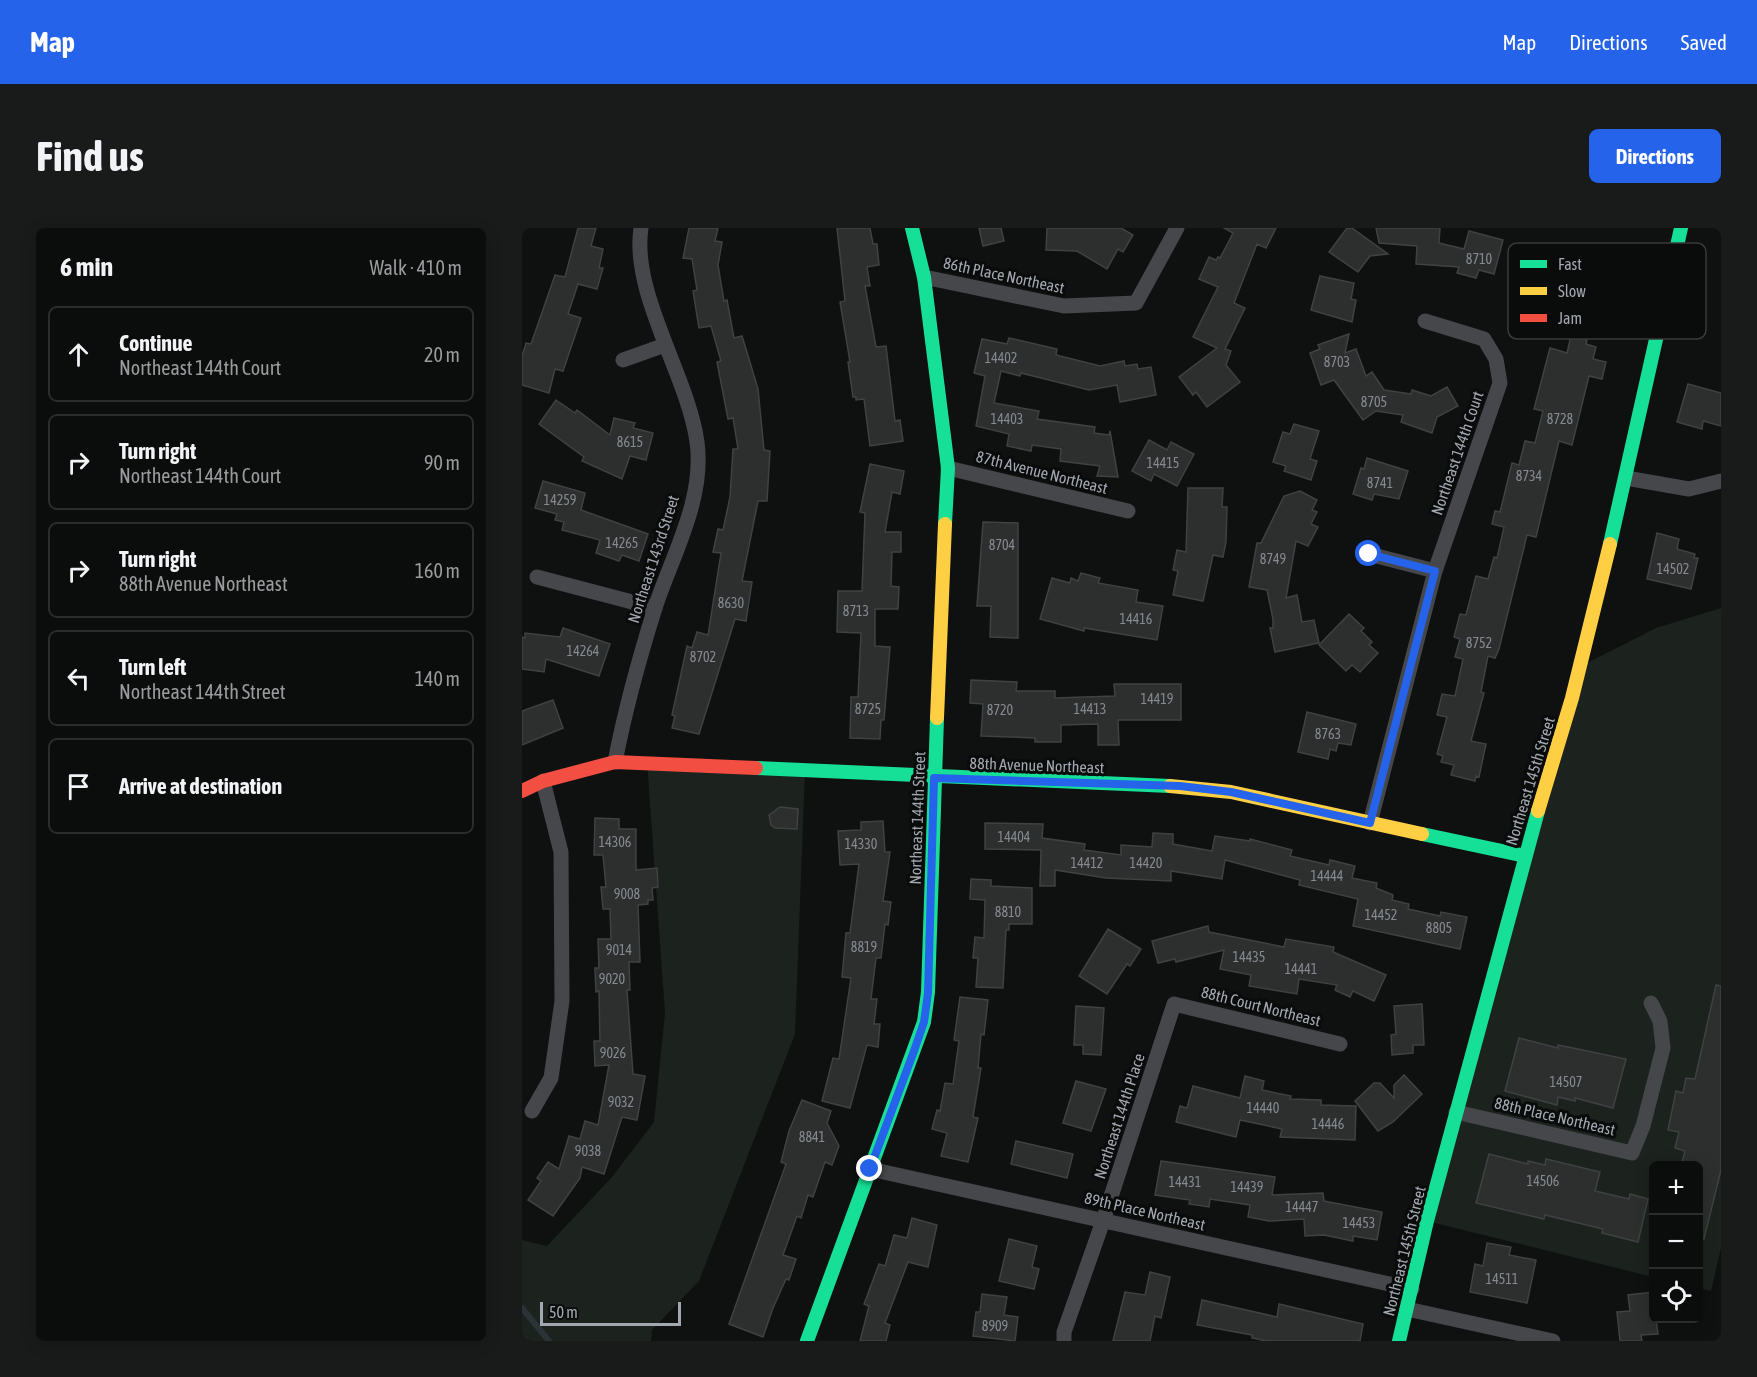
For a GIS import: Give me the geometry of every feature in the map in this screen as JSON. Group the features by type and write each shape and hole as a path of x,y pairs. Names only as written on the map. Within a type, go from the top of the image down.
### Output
{"street":[{"name":"Northeast 143rd Street","path":"615,762 625,707 655,608 691,506 698,473 697,442 684,394 665,345 647,286 639,242 641,228"},
{"name":"Northeast 144th Street","path":"807,1341 924,1022 928,993 934,778 948,468 924,277 912,228"},
{"name":"86th Place Northeast","path":"924,277 1065,306 1101,307 1136,303 1177,228"},
{"name":"Northeast 145th Street","path":"1679,243 1682,228"},
{"name":"Northeast 144th Court","path":"1370,823 1435,571 1500,383 1496,359 1484,339 1425,321"},
{"name":"Northeast 145th Street","path":"1399,1341 1456,1112 1525,856 1572,698 1657,339"},
{"path":"623,360 665,345"},
{"name":"87th Avenue Northeast","path":"948,468 1128,511"},
{"path":"1626,477 1689,489 1721,481"},
{"path":"1369,554 1435,571"},
{"path":"537,577 655,608"},
{"name":"88th Avenue Northeast","path":"522,791 543,781 615,762 934,778 1180,786 1231,792 1525,856"},
{"path":"532,1111 551,1078 562,1001 561,852 543,781"},
{"name":"88th Place Northeast","path":"1456,1112 1632,1153 1643,1126 1663,1048 1660,1021 1651,1003"},
{"name":"88th Court Northeast","path":"1174,1004 1340,1044"},
{"name":"Northeast 144th Place","path":"1064,1341 1064,1332 1174,1004"},
{"name":"89th Place Northeast","path":"870,1169 1412,1289"},
{"path":"1407,1309 1553,1341"}],"shaded area":[{"path":"1721,608 1721,1248 1711,1291 1703,1289 1703,1161 1649,1161 1649,1276 1427,1221 1579,667 1656,628"},
{"path":"647,762 805,771 795,1034 699,1281 652,1330 651,1341 522,1341 522,1240 547,1246 612,1177 654,1122 665,1013"}],"building":[{"path":"578,228 596,228 591,246 603,249 599,268 603,268 597,289 578,284 568,314 581,318 563,371 555,369 549,393 522,385 522,356 526,343 531,344 555,275 565,277"},
{"path":"689,228 718,228 715,241 722,242 718,265 724,301 727,300 734,338 742,336 758,389 764,450 770,451 767,501 758,501 742,581 752,582 746,621 735,619 699,734 672,728 675,716 672,715 687,646 692,648 697,632 708,635 721,553 713,552 718,529 723,530 730,497 733,449 738,449 733,418 728,419 717,362 721,361 711,326 699,328 693,291 697,290 692,259 683,258"},
{"path":"837,228 870,228 873,244 877,244 879,265 867,267 870,286 865,286 876,347 886,346 895,421 900,420 903,441 870,446 864,399 856,400 856,397 853,397 840,302 845,301"},
{"path":"979,228 1001,228 1004,241 983,246"},
{"path":"1047,228 1121,228 1133,235 1123,252 1118,249 1107,269 1077,251 1046,250"},
{"path":"1224,228 1276,228 1266,248 1257,244 1234,303 1245,308 1225,349 1231,351 1226,365 1240,382 1207,407 1196,392 1193,395 1179,377 1217,348 1193,337 1218,287 1199,279 1209,257 1216,260 1220,258 1233,233"},
{"path":"1347,228 1352,228 1388,254 1370,256 1358,272 1329,252"},
{"path":"1376,228 1440,228 1439,243 1464,249 1469,231 1503,240 1494,274 1479,270 1476,278 1457,273 1459,267 1416,264 1417,246 1379,243"},
{"path":"1320,276 1354,283 1351,299 1356,300 1352,322 1311,310"},
{"path":"1349,334 1345,353 1356,349 1366,376 1372,372 1384,390 1411,394 1412,390 1431,396 1447,387 1458,406 1437,417 1432,433 1401,422 1403,415 1376,411 1363,420 1334,380 1321,385 1310,353 1320,349 1318,345"},
{"path":"1009,338 1057,349 1056,355 1100,366 1124,361 1125,366 1137,364 1138,369 1151,367 1156,395 1120,402 1117,385 1089,390 1021,373 1020,376 1001,371 994,403 1039,411 1037,419 1095,427 1094,433 1109,435 1110,431 1118,477 1097,476 1100,466 1060,461 1061,449 1032,445 1031,451 1007,446 1009,434 976,426 985,376 974,373 982,339 1007,344"},
{"path":"1570,339 1583,339 1587,340 1586,344 1596,347 1593,359 1606,362 1602,379 1589,376 1572,445 1559,441 1536,537 1527,535 1499,649 1495,658 1488,656 1481,692 1484,693 1471,741 1486,744 1479,777 1476,776 1475,781 1451,775 1454,765 1441,762 1443,756 1437,754 1447,717 1437,715 1442,694 1455,696 1463,659 1455,657 1460,639 1454,637 1460,614 1466,615 1476,576 1488,579 1494,557 1497,558 1504,527 1492,524 1495,511 1500,512 1512,463 1519,465 1525,441 1535,443 1543,411 1534,409 1550,348 1567,353"},
{"path":"1688,384 1721,393 1721,426 1703,421 1702,429 1677,422"},
{"path":"556,400 575,413 577,410 610,435 614,418 635,423 633,428 653,433 646,460 630,456 622,479 582,461 584,457 539,424"},
{"path":"1294,424 1319,431 1310,459 1317,461 1311,480 1284,471 1286,466 1273,462 1283,432 1290,434"},
{"path":"1149,440 1167,450 1171,442 1194,454 1177,486 1154,474 1151,481 1132,471"},
{"path":"1367,458 1408,471 1399,499 1374,494 1372,500 1353,494 1361,468 1364,469"},
{"path":"870,464 904,471 900,494 892,492 885,532 901,532 901,552 892,552 891,586 899,587 898,609 875,609 875,646 890,647 884,720 881,720 880,739 850,738 851,697 858,697 861,633 837,632 838,591 862,591 865,513 860,512"},
{"path":"543,481 585,493 581,510 648,534 639,561 622,555 619,561 596,553 600,540 562,530 564,522 555,520 557,514 535,508"},
{"path":"1188,488 1223,488 1222,507 1227,507 1223,557 1213,555 1203,601 1173,595 1178,571 1173,570 1177,550 1186,552"},
{"path":"1300,491 1317,500 1312,510 1317,512 1311,524 1318,527 1308,546 1296,541 1286,598 1297,595 1302,622 1314,620 1319,643 1275,652 1270,628 1273,628 1273,619 1267,590 1249,587 1257,543 1261,543 1284,496"},
{"path":"983,522 1018,523 1018,638 990,637 991,606 977,606"},
{"path":"1657,533 1679,539 1677,549 1695,554 1694,558 1698,558 1691,589 1647,579"},
{"path":"1081,573 1100,578 1098,583 1138,590 1136,602 1163,606 1157,640 1084,628 1084,631 1040,619 1052,578 1070,583 1071,578 1078,581"},
{"path":"1349,614 1364,628 1361,631 1372,642 1369,645 1378,653 1360,672 1352,665 1346,671 1319,645"},
{"path":"563,628 610,644 599,676 546,659 544,672 522,669 522,637 525,638 525,633 560,637"},
{"path":"971,680 1017,682 1016,691 1055,691 1055,698 1115,696 1114,684 1181,684 1181,720 1118,720 1119,745 1098,745 1098,724 1061,725 1061,742 1035,742 1035,738 981,736 983,704 970,703"},
{"path":"553,700 563,728 522,745 522,711"},
{"path":"1307,712 1356,724 1351,745 1338,743 1336,751 1330,749 1328,759 1298,752"},
{"path":"780,807 798,809 797,829 775,828 771,825 769,815"},
{"path":"595,818 619,819 619,829 636,829 636,870 657,868 658,887 652,888 653,900 648,900 648,904 638,905 640,962 629,962 630,990 627,990 633,1074 645,1076 637,1120 622,1117 604,1174 582,1167 580,1178 553,1216 528,1200 541,1181 537,1178 548,1162 559,1169 569,1136 580,1139 585,1121 598,1125 609,1065 595,1066 594,1041 600,1041 599,991 596,992 595,968 599,968 598,939 611,939 610,909 603,909 601,887 606,887 603,855 594,855"},
{"path":"883,821 885,852 890,852 883,901 891,902 888,925 885,924 881,958 876,958 871,999 877,999 874,1024 880,1024 878,1047 867,1045 850,1108 822,1101 833,1058 839,1059 851,978 842,977 846,933 850,933 859,864 840,865 838,831 861,830 861,822"},
{"path":"985,823 1043,824 1042,838 1085,844 1084,850 1121,855 1121,845 1152,847 1153,833 1173,834 1173,844 1212,851 1215,836 1250,841 1250,839 1292,850 1290,856 1329,865 1330,860 1355,866 1352,878 1377,883 1376,888 1393,895 1392,900 1409,904 1408,909 1440,916 1441,912 1467,917 1460,949 1353,926 1358,899 1299,885 1300,880 1225,860 1222,879 1171,871 1171,881 1106,878 1055,870 1055,886 1040,886 1041,850 985,849"},
{"path":"971,879 991,880 991,886 1032,888 1032,924 1009,924 1009,930 1006,930 1003,988 976,987 978,958 973,958 975,937 984,938 985,900 970,899"},
{"path":"1208,926 1209,932 1284,947 1286,939 1334,947 1333,952 1386,975 1374,1001 1353,991 1350,997 1335,990 1337,985 1299,979 1297,994 1249,986 1251,975 1220,969 1224,950 1176,962 1175,959 1158,963 1152,941"},
{"path":"1108,929 1141,949 1130,966 1127,964 1107,994 1079,976"},
{"path":"1716,985 1721,986 1721,1170 1704,1239 1703,1161 1682,1161 1685,1151 1675,1148 1679,1132 1668,1130 1676,1091 1683,1093 1686,1078 1695,1079"},
{"path":"960,997 988,1000 984,1035 981,1034 978,1068 981,1068 973,1117 978,1118 968,1162 941,1156 947,1133 932,1129 937,1110 940,1111 945,1083 953,1084 959,1041 954,1040"},
{"path":"1422,1004 1424,1045 1413,1045 1413,1053 1392,1055 1391,1035 1396,1034 1394,1006"},
{"path":"1076,1006 1104,1008 1101,1055 1083,1054 1083,1045 1074,1045"},
{"path":"1519,1038 1558,1048 1558,1045 1626,1059 1613,1108 1575,1098 1575,1101 1558,1097 1557,1105 1505,1091"},
{"path":"1404,1075 1422,1094 1393,1122 1378,1131 1355,1101 1374,1083 1380,1083 1394,1098 1394,1085"},
{"path":"1245,1076 1264,1081 1262,1090 1291,1096 1290,1099 1321,1100 1321,1105 1356,1106 1355,1140 1280,1137 1282,1129 1240,1120 1236,1137 1176,1122 1180,1106 1187,1108 1193,1086 1240,1098"},
{"path":"1076,1081 1106,1089 1091,1131 1063,1123"},
{"path":"802,1100 831,1111 827,1123 839,1146 832,1165 825,1162 813,1197 808,1195 801,1218 797,1216 783,1255 796,1259 789,1280 786,1279 773,1308 763,1337 729,1324 786,1164 781,1162 789,1131"},
{"path":"1016,1141 1073,1154 1067,1178 1011,1164"},
{"path":"1489,1154 1528,1164 1528,1161 1545,1165 1546,1159 1600,1172 1595,1191 1629,1199 1630,1194 1648,1199 1638,1242 1602,1233 1603,1229 1545,1215 1544,1219 1476,1203"},
{"path":"1161,1161 1275,1177 1272,1195 1323,1193 1324,1201 1382,1212 1377,1240 1353,1236 1353,1241 1324,1235 1305,1236 1304,1219 1269,1221 1248,1217 1250,1205 1210,1199 1209,1207 1189,1204 1190,1200 1155,1195"},
{"path":"912,1218 937,1225 928,1267 908,1262 885,1323 890,1325 886,1341 860,1341 869,1306 864,1304 879,1264 885,1266 894,1235 907,1238"},
{"path":"1009,1239 1037,1246 1032,1267 1039,1269 1034,1289 999,1281"},
{"path":"1487,1243 1511,1247 1509,1255 1536,1260 1527,1303 1470,1292 1475,1264 1483,1266"},
{"path":"1150,1272 1170,1277 1161,1318 1155,1316 1150,1341 1113,1341 1125,1292 1145,1295"},
{"path":"1649,1292 1649,1323 1657,1323 1658,1334 1641,1335 1642,1341 1620,1341 1617,1312 1630,1311 1628,1295"},
{"path":"982,1294 1007,1297 1004,1315 1018,1317 1015,1341 973,1336 976,1312 980,1312"},
{"path":"1202,1300 1277,1317 1279,1304 1363,1324 1360,1341 1266,1341 1252,1338 1252,1335 1197,1325"}],"waterway":[{"path":"522,1308 549,1341"}],"traffic: fast":[{"path":"912,228 924,277 948,468 945,524"},
{"path":"1678,243 1681,228"},
{"path":"1610,544 1656,339"},
{"path":"807,1341 924,1022 928,992 937,718"},
{"path":"756,768 1170,786"},
{"path":"1399,1341 1427,1221 1538,811"},
{"path":"1422,834 1525,856"}],"traffic: slow":[{"path":"937,718 945,524"},
{"path":"1538,811 1572,698 1610,544"},
{"path":"1170,786 1231,792 1422,834"}],"traffic: jam":[{"path":"522,791 543,781 615,762 756,768"}],"route":[{"path":"870,1169 924,1022 928,993 934,778 1180,786 1231,792 1370,823 1435,571 1369,554"}]}
